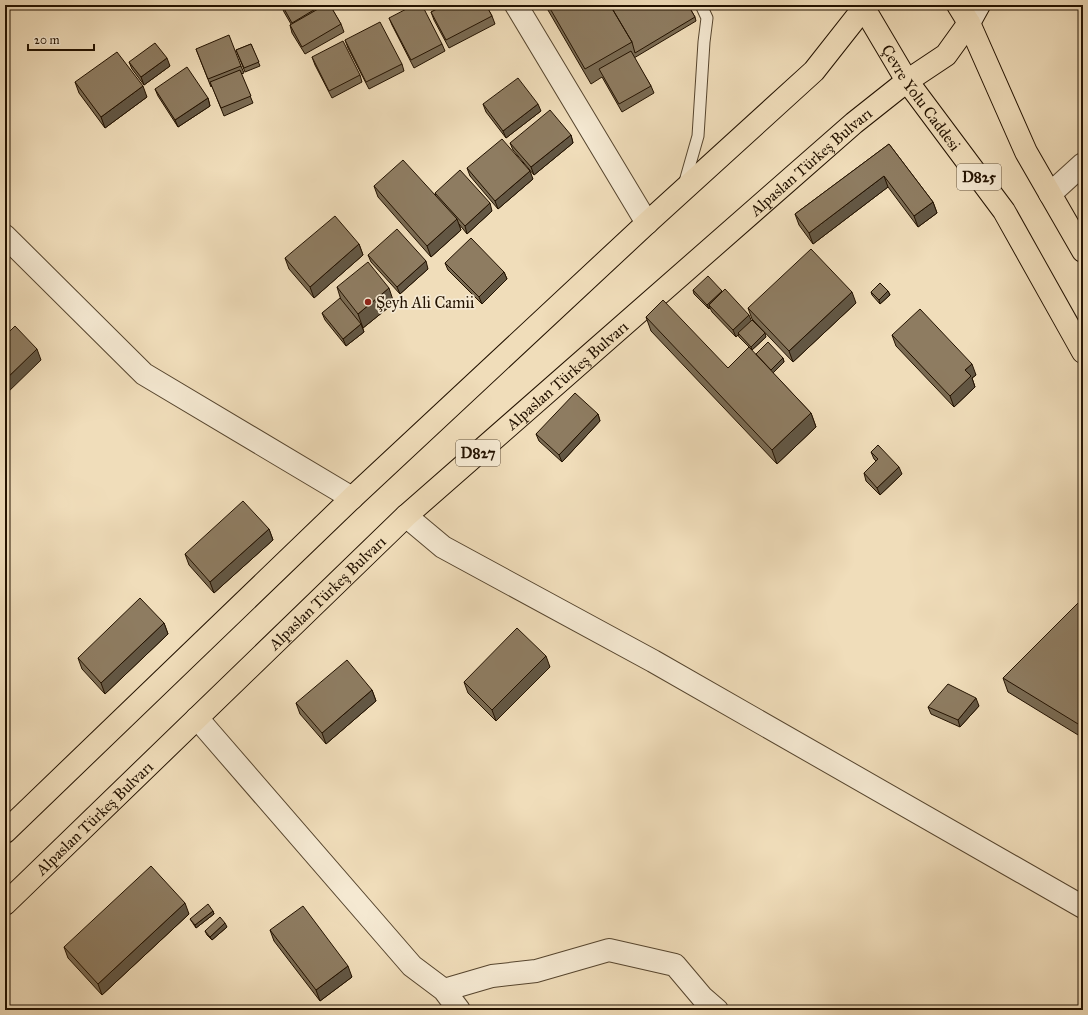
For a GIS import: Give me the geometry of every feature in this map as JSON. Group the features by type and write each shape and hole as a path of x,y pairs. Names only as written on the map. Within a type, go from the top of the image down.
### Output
{"main road":[{"path":"5,832 352,498 647,222 814,71 862,6"},
{"name":"Çevre Yolu Caddesi","path":"862,6 907,81 1004,211 1083,352"},
{"path":"969,11 1026,152 1083,251"},
{"name":"Alpaslan Türkeş Bulvarı","path":"5,904 406,516 842,134 907,81 946,55 969,11"}],"street":[{"path":"516,5 647,222"},
{"path":"1050,194 1083,164"},
{"path":"5,236 144,374 352,498"},
{"path":"406,516 443,547 653,661 1083,907"},
{"path":"197,718 412,966 444,990 458,1010"},
{"path":"444,990 492,976 536,971 609,950 675,965 702,997 717,1010"}],"lane":[{"path":"683,190 698,136 707,18 701,5"}],"building":[{"path":"282,5 322,5 292,23"},
{"path":"325,5 330,5 341,24 302,47 290,25"},
{"path":"414,5 422,5 442,44 411,60 389,18"},
{"path":"445,5 486,5 492,16 446,40 431,12"},
{"path":"548,5 610,5 632,42 585,69"},
{"path":"610,5 688,5 695,17 635,53 632,42"},
{"path":"380,22 402,64 366,82 345,40"},
{"path":"229,35 241,66 208,79 196,49"},
{"path":"343,41 360,75 329,91 312,57"},
{"path":"155,43 167,58 141,77 129,62"},
{"path":"251,44 259,62 244,68 236,50"},
{"path":"631,51 651,86 619,104 599,69"},
{"path":"117,52 143,86 101,117 75,82"},
{"path":"187,67 208,98 175,120 155,89"},
{"path":"240,70 251,96 221,108 210,82"},
{"path":"518,78 538,104 503,131 483,104"},
{"path":"550,110 571,135 531,167 510,143"},
{"path":"502,139 530,171 495,201 467,168"},
{"path":"889,144 933,202 914,216 884,176 809,233 795,214"},
{"path":"403,160 457,219 427,246 374,186"},
{"path":"460,170 490,203 465,226 435,193"},
{"path":"335,216 359,244 310,287 285,258"},
{"path":"397,229 426,261 397,287 368,255"},
{"path":"471,238 504,272 479,297 445,263"},
{"path":"811,249 852,292 789,351 748,308"},
{"path":"368,262 389,288 358,314 337,287"},
{"path":"708,276 722,291 707,305 693,290"},
{"path":"880,283 888,291 879,300 871,292"},
{"path":"725,289 749,315 733,330 709,305"},
{"path":"340,298 361,324 343,339 322,313"},
{"path":"663,300 728,368 749,347 811,413 772,450 646,317"},
{"path":"920,309 972,364 965,370 971,376 950,396 892,335"},
{"path":"752,320 765,333 751,347 738,333"},
{"path":"15,326 37,349 5,380 5,336"},
{"path":"768,342 783,358 771,370 756,354"},
{"path":"575,393 598,414 559,455 536,434"},
{"path":"878,445 899,467 877,488 864,473 878,459 871,452"},
{"path":"243,501 269,529 210,582 185,554"},
{"path":"140,598 164,623 101,683 78,658"},
{"path":"1083,598 1083,727 1003,678"},
{"path":"517,628 546,656 492,710 464,682"},
{"path":"347,660 372,690 322,733 296,703"},
{"path":"948,684 976,698 958,720 928,707"},
{"path":"151,866 185,903 98,984 64,947"},
{"path":"208,904 213,911 195,925 190,919"},
{"path":"303,906 348,966 316,990 270,930"},
{"path":"220,917 225,923 210,937 205,931"}],"place":[{"name":"Şeyh Ali Camii","path":"368,302"}]}
